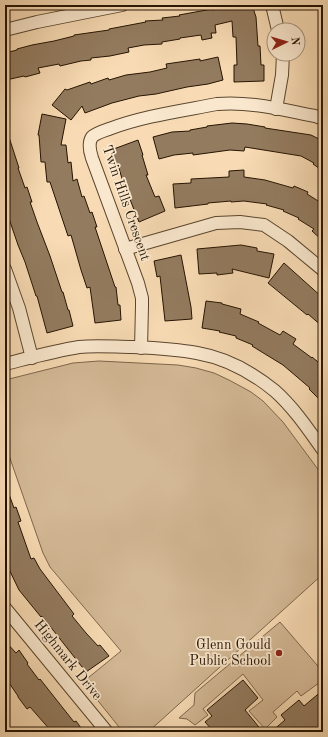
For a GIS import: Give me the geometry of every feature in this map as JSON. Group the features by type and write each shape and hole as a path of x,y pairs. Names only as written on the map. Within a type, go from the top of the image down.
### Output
{"street":[{"path":"5,30 122,5"},
{"path":"272,5 276,22"},
{"path":"276,109 283,62"},
{"name":"Twin Hills Crescent","path":"141,348 142,298 133,269 92,158 90,144 92,138 98,133 127,122 217,104 238,103 315,116 323,119"},
{"path":"125,249 216,223 240,222 264,225 288,241 323,270"},
{"path":"5,269 19,308 32,358"},
{"path":"5,364 81,347 99,346 141,348 198,353 225,361 250,374 275,391 296,412 323,450"},
{"name":"Highmark Drive","path":"5,608 107,732"}],"shaded area":[{"path":"99,361 178,365 214,373 229,380 251,392 263,401 283,422 323,476 323,574 148,732 123,732 83,682 121,651 50,567 43,553 5,444 5,380 73,363"},
{"path":"280,622 323,672 323,680 301,696 297,691 273,712 277,717 265,729 249,711 263,700 243,674 203,709 208,715 195,725 187,719 179,718 194,705 195,693"}],"building":[{"path":"232,5 252,5 256,17 261,65 264,65 264,81 234,82 234,65 237,65 236,37 233,37 232,21 215,25 216,33 211,33 212,38 202,40 201,35 162,42 162,44 128,48 129,52 91,58 91,60 60,66 59,64 38,68 40,73 6,80 5,53 17,49 74,35 109,30 146,22 145,21 163,20 162,18 180,16 179,15 212,10"},
{"path":"218,57 223,80 156,94 139,96 112,103 85,113 82,106 71,120 52,105 65,89 67,90 90,82 91,84 108,78 109,80 126,75 167,68 166,64 200,59 200,61"},
{"path":"42,114 66,119 61,145 66,145 68,163 71,162 73,181 77,179 82,197 84,196 90,213 92,212 97,227 95,227 116,287 118,305 120,305 121,320 95,323 90,287 87,288 71,235 68,236 50,182 47,182 45,162 41,162 38,135"},
{"path":"232,123 247,124 311,135 323,141 323,171 313,164 314,163 301,156 245,147 244,151 230,150 193,155 193,153 174,155 159,159 153,137 172,132 190,131 207,126"},
{"path":"7,131 18,168 25,188 27,187 32,202 30,202 63,292 73,326 47,333 37,296 5,207 5,132"},
{"path":"138,140 148,175 146,175 155,197 159,196 165,211 139,222 111,150"},
{"path":"244,170 244,177 265,180 293,188 294,186 308,192 307,194 323,204 323,241 312,231 314,229 298,219 299,218 283,211 284,210 266,205 267,204 231,201 175,208 173,184 191,183 191,179 229,177 229,171"},
{"path":"241,245 257,248 257,251 274,254 269,278 232,269 233,273 217,275 217,273 199,274 197,249"},
{"path":"181,255 192,319 165,321 160,276 157,277 154,261"},
{"path":"284,263 323,298 323,327 268,283"},
{"path":"206,301 222,303 241,309 240,314 259,322 258,323 280,335 283,331 296,339 293,344 323,366 323,403 309,389 310,388 283,365 252,346 253,345 236,338 236,336 219,332 220,331 202,328"},
{"path":"5,486 14,508 16,507 21,521 18,522 31,559 34,558 40,569 74,614 72,616 98,646 100,645 109,656 86,672 42,616 41,617 19,590 5,561"},
{"path":"5,641 16,653 19,650 39,680 40,679 74,722 76,721 84,732 52,732 30,707 27,709 5,677"},
{"path":"243,680 258,698 245,710 263,732 214,732 205,722 212,716 207,710"},
{"path":"323,690 323,732 271,732 285,720 281,715 299,700 304,706"}],"place":[{"name":"Glenn Gould Public School","path":"279,653"}]}
